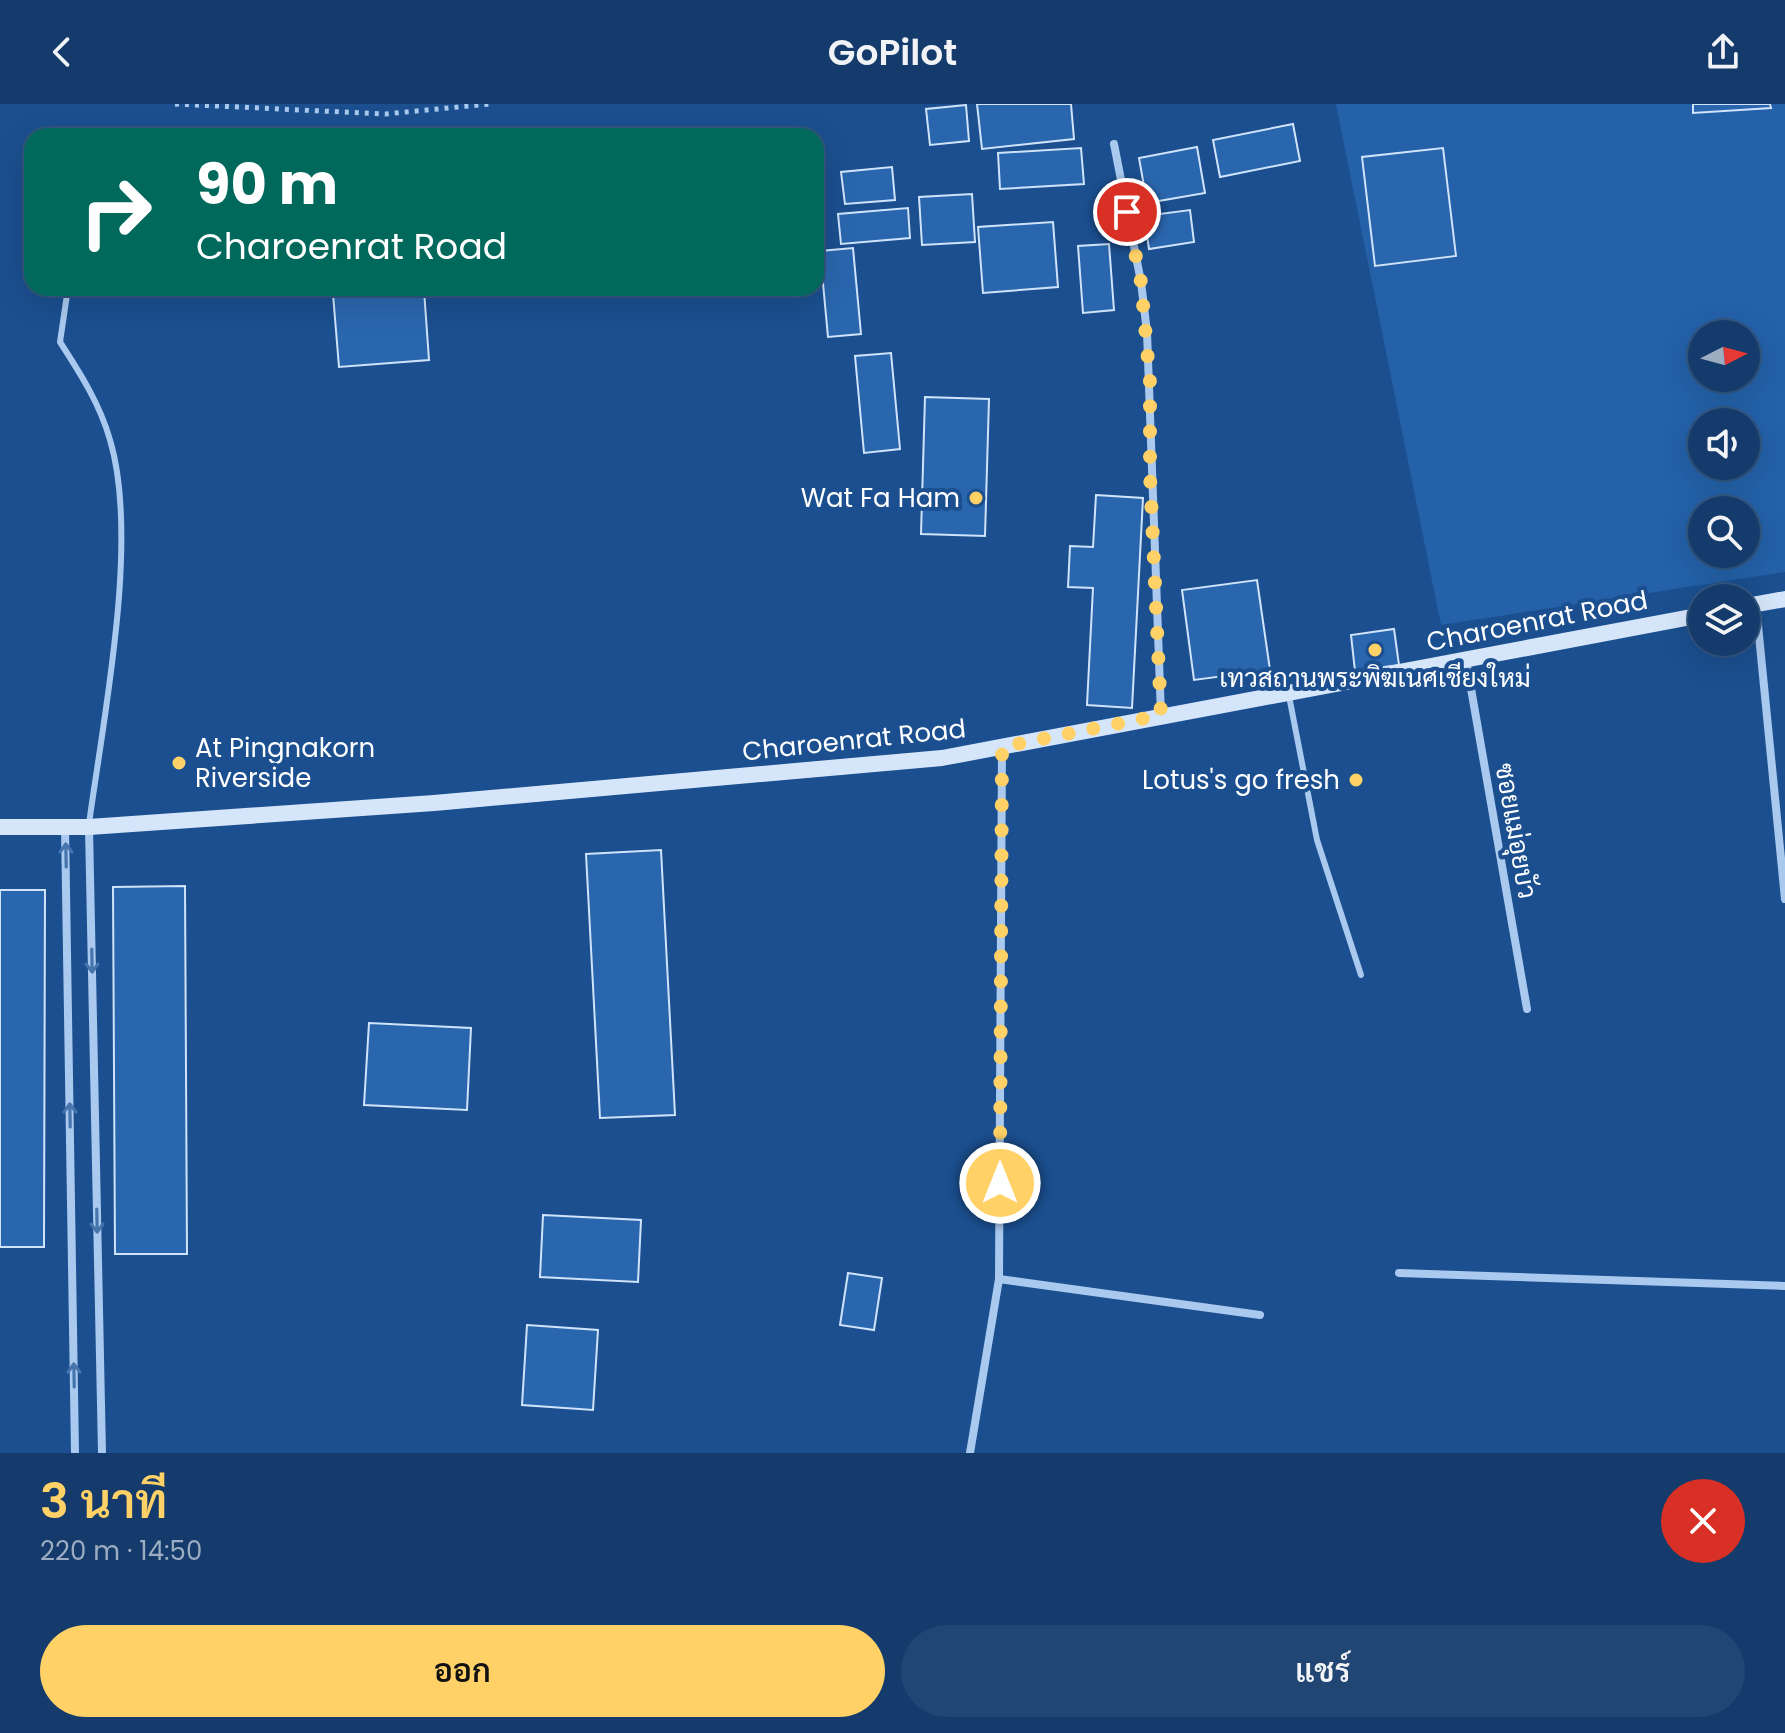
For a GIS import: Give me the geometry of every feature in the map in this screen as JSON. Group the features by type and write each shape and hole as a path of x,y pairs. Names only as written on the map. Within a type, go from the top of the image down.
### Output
{"main road":[{"path":"1760,603 1785,599"},
{"name":"Charoenrat Road","path":"0,827 89,827 434,803 942,758 1688,618"}],"street":[{"path":"1114,144 1141,282 1147,332 1161,715"},
{"path":"1757,656 1785,899"},
{"name":"ซอยแม่อุยบัว","path":"1466,660 1527,1009"},
{"path":"970,1453 999,1279 1002,747"},
{"path":"65,827 75,1453"},
{"path":"89,827 102,1453"},
{"path":"1399,1273 1785,1286"},
{"path":"999,1279 1260,1315"}],"lane":[{"path":"67,296 60,342 96,403 111,440 120,494 114,635 89,827"},
{"path":"1288,693 1317,840 1361,975"}],"path":[{"path":"175,104 385,114 490,104"}],"shaded area":[{"path":"1336,104 1785,104 1785,572 1688,584 1688,587 1441,625"}],"building":[{"path":"977,104 1071,104 1074,139 982,149"},
{"path":"1693,104 1770,104 1771,108 1693,113"},
{"path":"966,105 969,141 930,145 926,109"},
{"path":"1293,124 1300,161 1220,177 1213,140"},
{"path":"1197,147 1205,193 1147,203 1139,158"},
{"path":"1081,148 1084,184 1000,189 998,153"},
{"path":"1443,148 1456,256 1375,266 1362,157"},
{"path":"892,167 895,200 845,204 841,172"},
{"path":"972,194 975,242 922,245 919,197"},
{"path":"908,208 910,238 841,244 838,214"},
{"path":"1190,210 1194,242 1149,249 1144,216"},
{"path":"1053,222 1058,287 983,293 978,227"},
{"path":"1109,244 1114,310 1083,313 1078,246"},
{"path":"853,248 861,334 828,337 824,251"},
{"path":"333,296 424,296 429,360 339,367"},
{"path":"891,353 900,449 864,453 855,356"},
{"path":"925,397 989,399 985,536 921,534"},
{"path":"1096,495 1143,498 1132,708 1087,705 1093,588 1068,587 1070,546 1093,547"},
{"path":"1257,580 1270,670 1194,680 1182,590"},
{"name":"เทวสถานพระพิฆเนศเชียงใหม่","path":"1394,629 1399,665 1355,671 1351,635"},
{"path":"661,850 675,1115 600,1118 586,854"},
{"path":"185,886 187,1254 115,1254 113,887"},
{"path":"0,890 45,890 44,1247 0,1247"},
{"path":"369,1023 471,1028 467,1110 364,1105"},
{"path":"543,1215 641,1220 638,1282 540,1277"},
{"path":"848,1273 882,1278 874,1330 840,1325"},
{"path":"527,1325 598,1330 593,1410 522,1405"}],"place":[{"name":"Wat Fa Ham","path":"976,498"},
{"name":"เทวสถานพระพิฆเนศเชียงใหม่","path":"1375,650"},
{"name":"At Pingnakorn Riverside","path":"179,763"},
{"name":"Lotus's go fresh","path":"1356,780"}],"route":[{"path":"1000,1183 1002,747 1161,715 1147,332 1127,212"}]}
